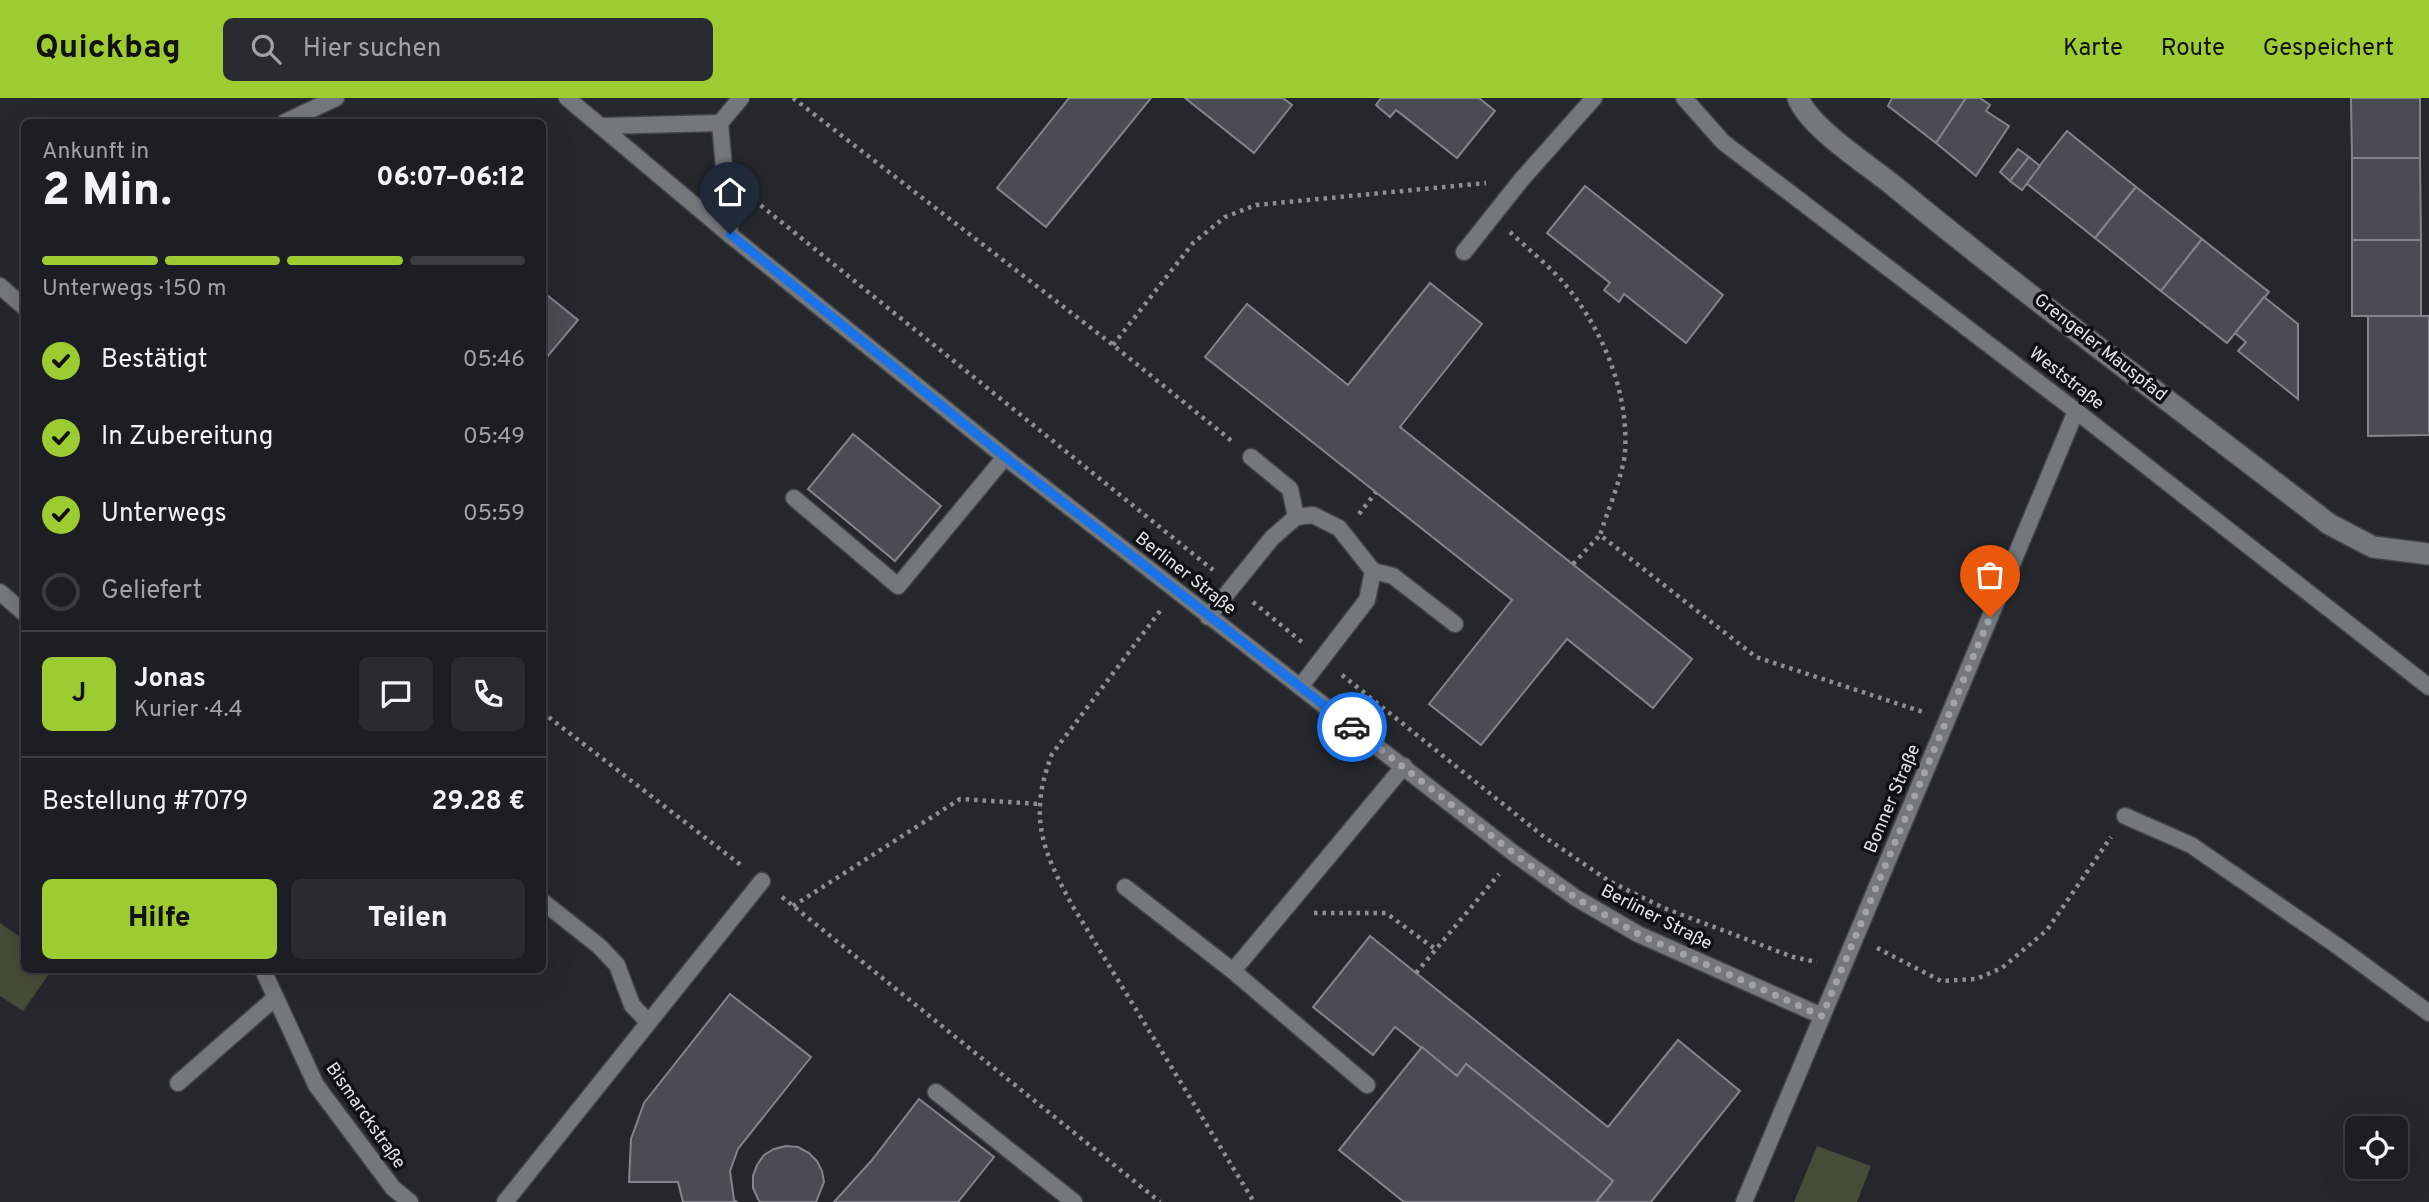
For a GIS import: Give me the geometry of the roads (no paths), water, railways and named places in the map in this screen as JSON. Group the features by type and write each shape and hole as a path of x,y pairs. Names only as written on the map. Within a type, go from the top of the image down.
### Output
{"street":[{"name":"Grengeler Mauspfad","path":"1798,98 1803,110 1824,130 1950,232 2329,524 2373,547 2429,554"}],"lane":[{"path":"291,119 336,98"},
{"name":"Berliner Straße","path":"567,98 1005,457 1516,855 1576,898 1638,934 1822,1016"},
{"path":"730,234 720,123 741,98"},
{"path":"1464,252 1522,179 1594,98"},
{"name":"Weststraße","path":"1684,98 1723,142 2076,411 2429,687"},
{"path":"601,126 720,123"},
{"path":"0,286 21,304"},
{"name":"Bonner Straße","path":"1744,1202 2076,411"},
{"path":"794,498 898,586 1005,457"},
{"path":"1251,457 1290,489 1296,517"},
{"path":"1208,617 1272,538 1296,517 1313,515 1339,528 1373,571 1393,576 1455,624"},
{"path":"1300,687 1367,600 1373,571"},
{"path":"0,592 21,610"},
{"path":"1233,971 1404,766"},
{"path":"2125,816 2192,845 2429,1013"},
{"path":"505,1202 647,1021 762,881"},
{"path":"1125,887 1233,971 1367,1085"},
{"path":"546,904 599,946 617,965 632,1005 647,1021"},
{"name":"Bismarckstraße","path":"263,973 316,1085 393,1188 410,1202"},
{"path":"178,1083 275,998"},
{"path":"936,1092 1074,1202"}]}
